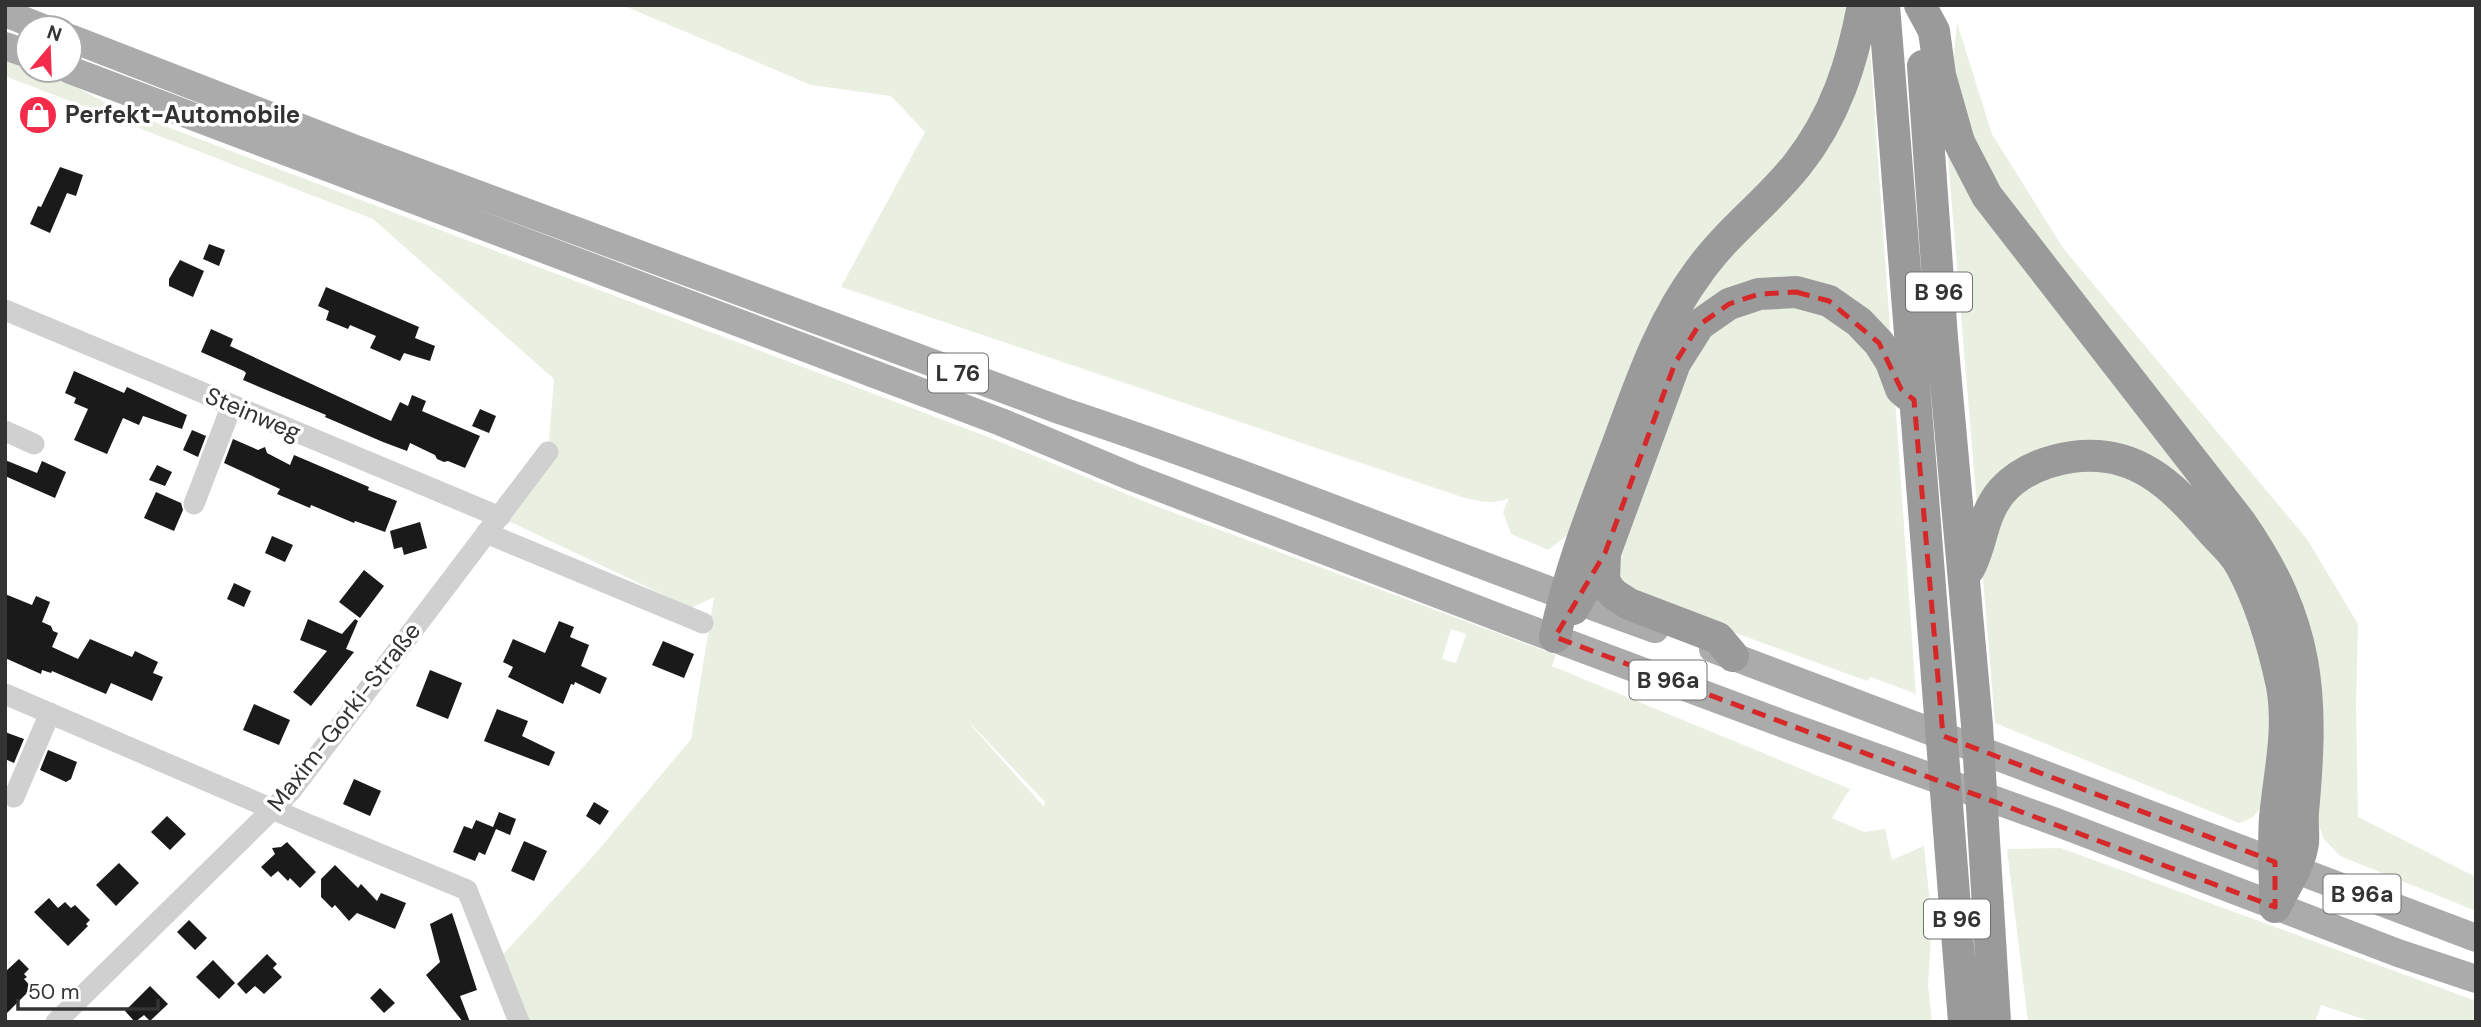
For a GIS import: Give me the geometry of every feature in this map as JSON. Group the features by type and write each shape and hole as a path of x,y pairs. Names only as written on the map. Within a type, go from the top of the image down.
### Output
{"highway":[{"path":"1555,637 1570,600 1581,542 1664,325 1700,269 1797,165 1814,140 1830,113 1855,51 1863,5"},
{"name":"B 96","path":"1884,5 1964,1022"},
{"path":"1919,5 1934,31 1940,75 1959,142 1987,196 2241,523 2268,566 2289,610 2300,645 2309,704 2307,767 2301,825 2303,843 2285,865"},
{"name":"B 96","path":"1919,5 1943,351 1977,724 1995,1022"},
{"path":"1570,600 1605,553 1675,363 1699,325 1729,304 1759,294 1796,292 1829,301 1859,322 1879,343 1891,362 1901,389 1914,400"},
{"path":"1963,579 1975,558 1987,515 2003,491 2035,466 2088,455 2110,457 2138,465 2165,482 2193,509 2240,563 2265,618 2277,666 2285,712 2283,764 2275,817 2285,865 2275,907"},
{"path":"1605,553 1604,580 1615,595 1629,604 1718,638 1733,656"}],"main road":[{"name":"L 76","path":"84,43 353,148 1062,411 1165,445 1570,600"},
{"name":"L 76","path":"84,76 1000,422 1132,477 1555,637"},
{"path":"1570,600 1733,656"},
{"name":"B 96a","path":"1555,637 2056,822 2398,953 2476,979"},
{"name":"B 96a","path":"1733,656 2476,938"}],"street":[{"name":"Steinweg","path":"5,310 232,405 703,623"},
{"path":"194,504 232,405"},
{"path":"5,431 34,444"},
{"name":"Maxim-Gorki-Straße","path":"57,1022 292,791 548,452"},
{"path":"5,694 467,890 519,1022"},
{"path":"14,797 50,713"}],"highlighted area":[{"path":"1796,292 1829,301 1879,343 1901,389 1914,400 1943,736 2275,862 2275,907 1555,637 1605,553 1675,363 1699,325 1729,304 1759,294"}],"green space":[{"path":"622,5 1867,5 1916,694 1871,677 1867,681 1634,596 1569,534 1548,550 1511,534 1503,512 1509,498 1490,502 1461,496 841,287 925,132 891,96 811,85"},
{"path":"1957,23 1992,134 2063,248 2307,539 2358,624 2358,817 2476,877 2476,911 2340,856 2324,839 2316,818 2262,806 2252,818 2239,823 1995,723 1946,135"},
{"path":"5,59 14,63 14,79 5,76"},
{"path":"26,84 68,84 112,106 991,438 1153,505 1556,655 1552,666 1850,789 1832,818 1864,832 1885,829 1892,860 1924,846 1932,922 1928,985 1932,1022 519,1022 497,961 595,854 691,739 714,597 691,608 500,517 548,452 554,379 373,219","holes":["1451,629 1466,634 1456,663 1442,659","971,724 1045,802 1044,807"]},
{"path":"2061,848 2476,1001 2476,1022 2372,1022 2321,1005 2315,1022 2028,1022 2007,849"}],"building":[{"path":"60,167 83,175 76,196 67,193 50,233 30,224"},
{"path":"209,244 225,250 219,266 203,259"},
{"path":"180,260 204,271 193,297 169,286 169,279"},
{"path":"326,287 419,327 415,338 435,346 430,361 404,353 400,361 370,348 376,336 350,325 348,329 326,320 329,311 318,306"},
{"path":"211,329 233,339 230,346 391,421 400,402 408,406 412,395 426,401 422,411 480,436 465,468 437,459 435,455 410,443 407,451 383,442 243,380 246,373 244,371 201,352"},
{"path":"74,371 124,393 127,387 187,415 182,429 143,416 139,425 123,418 107,454 74,440 88,409 74,403 76,398 65,393"},
{"path":"480,409 496,416 489,433 472,426"},
{"path":"192,430 206,436 198,457 183,450"},
{"path":"233,439 258,450 265,447 267,453 290,465 294,455 397,501 385,532 355,521 354,523 311,505 310,508 277,494 280,489 224,463"},
{"path":"5,460 37,473 42,461 66,472 55,498 5,476"},
{"path":"157,465 172,472 165,486 149,480"},
{"path":"156,492 181,503 183,510 174,531 144,518"},
{"path":"420,522 427,548 404,555 402,547 394,549 390,531"},
{"path":"272,536 293,545 285,562 265,553"},
{"path":"364,570 384,586 360,618 339,602"},
{"path":"234,583 251,591 244,607 227,599"},
{"path":"5,594 32,605 36,596 50,602 42,622 58,633 52,647 78,659 90,639 132,657 135,651 158,662 153,673 163,677 152,701 111,683 106,694 52,671 42,670 41,674 5,658"},
{"path":"308,619 342,634 355,619 358,621 346,649 354,652 311,706 293,692 327,651 300,640"},
{"path":"559,621 574,627 570,637 589,645 581,666 607,678 600,694 575,682 574,685 571,684 563,704 508,677 513,667 503,662 513,639 545,653"},
{"path":"663,641 694,654 684,678 652,665"},
{"path":"430,670 462,683 448,719 416,706"},
{"path":"254,704 290,720 279,745 243,730"},
{"path":"497,709 528,721 522,736 555,752 549,766 484,741"},
{"path":"5,732 24,739 14,763 5,759"},
{"path":"48,750 77,762 71,779 66,782 40,770"},
{"path":"354,779 381,791 370,816 343,804"},
{"path":"594,802 609,811 600,825 586,816"},
{"path":"499,812 516,819 510,835 496,829 485,855 479,852 475,861 453,852 464,826 472,829 476,820 493,827"},
{"path":"167,816 186,834 170,850 151,832"},
{"path":"524,841 547,851 534,881 511,871"},
{"path":"287,842 316,872 300,888 278,871 271,877 261,867 275,854 272,848 281,847"},
{"path":"119,863 139,883 116,906 96,885"},
{"path":"335,865 358,888 361,884 377,901 381,893 406,903 395,929 357,913 349,921 335,905 332,908 321,897 321,879"},
{"path":"49,898 58,908 65,902 71,908 75,905 90,920 86,924 88,926 68,946 34,912"},
{"path":"452,913 477,990 460,996 470,1022 463,1022 426,975 440,962 430,924"},
{"path":"189,920 207,938 195,950 177,932"},
{"path":"267,954 277,964 273,968 282,977 264,994 255,986 246,994 237,984"},
{"path":"19,959 29,969 24,974 27,977 24,979 32,988 5,1015 5,972"},
{"path":"213,960 235,983 219,999 196,977"},
{"path":"150,986 168,1004 150,1021 144,1015 135,1022 125,1011"},
{"path":"380,988 395,1003 384,1013 370,998"}],"place":[{"name":"Perfekt-Automobile","path":"38,115"}]}
